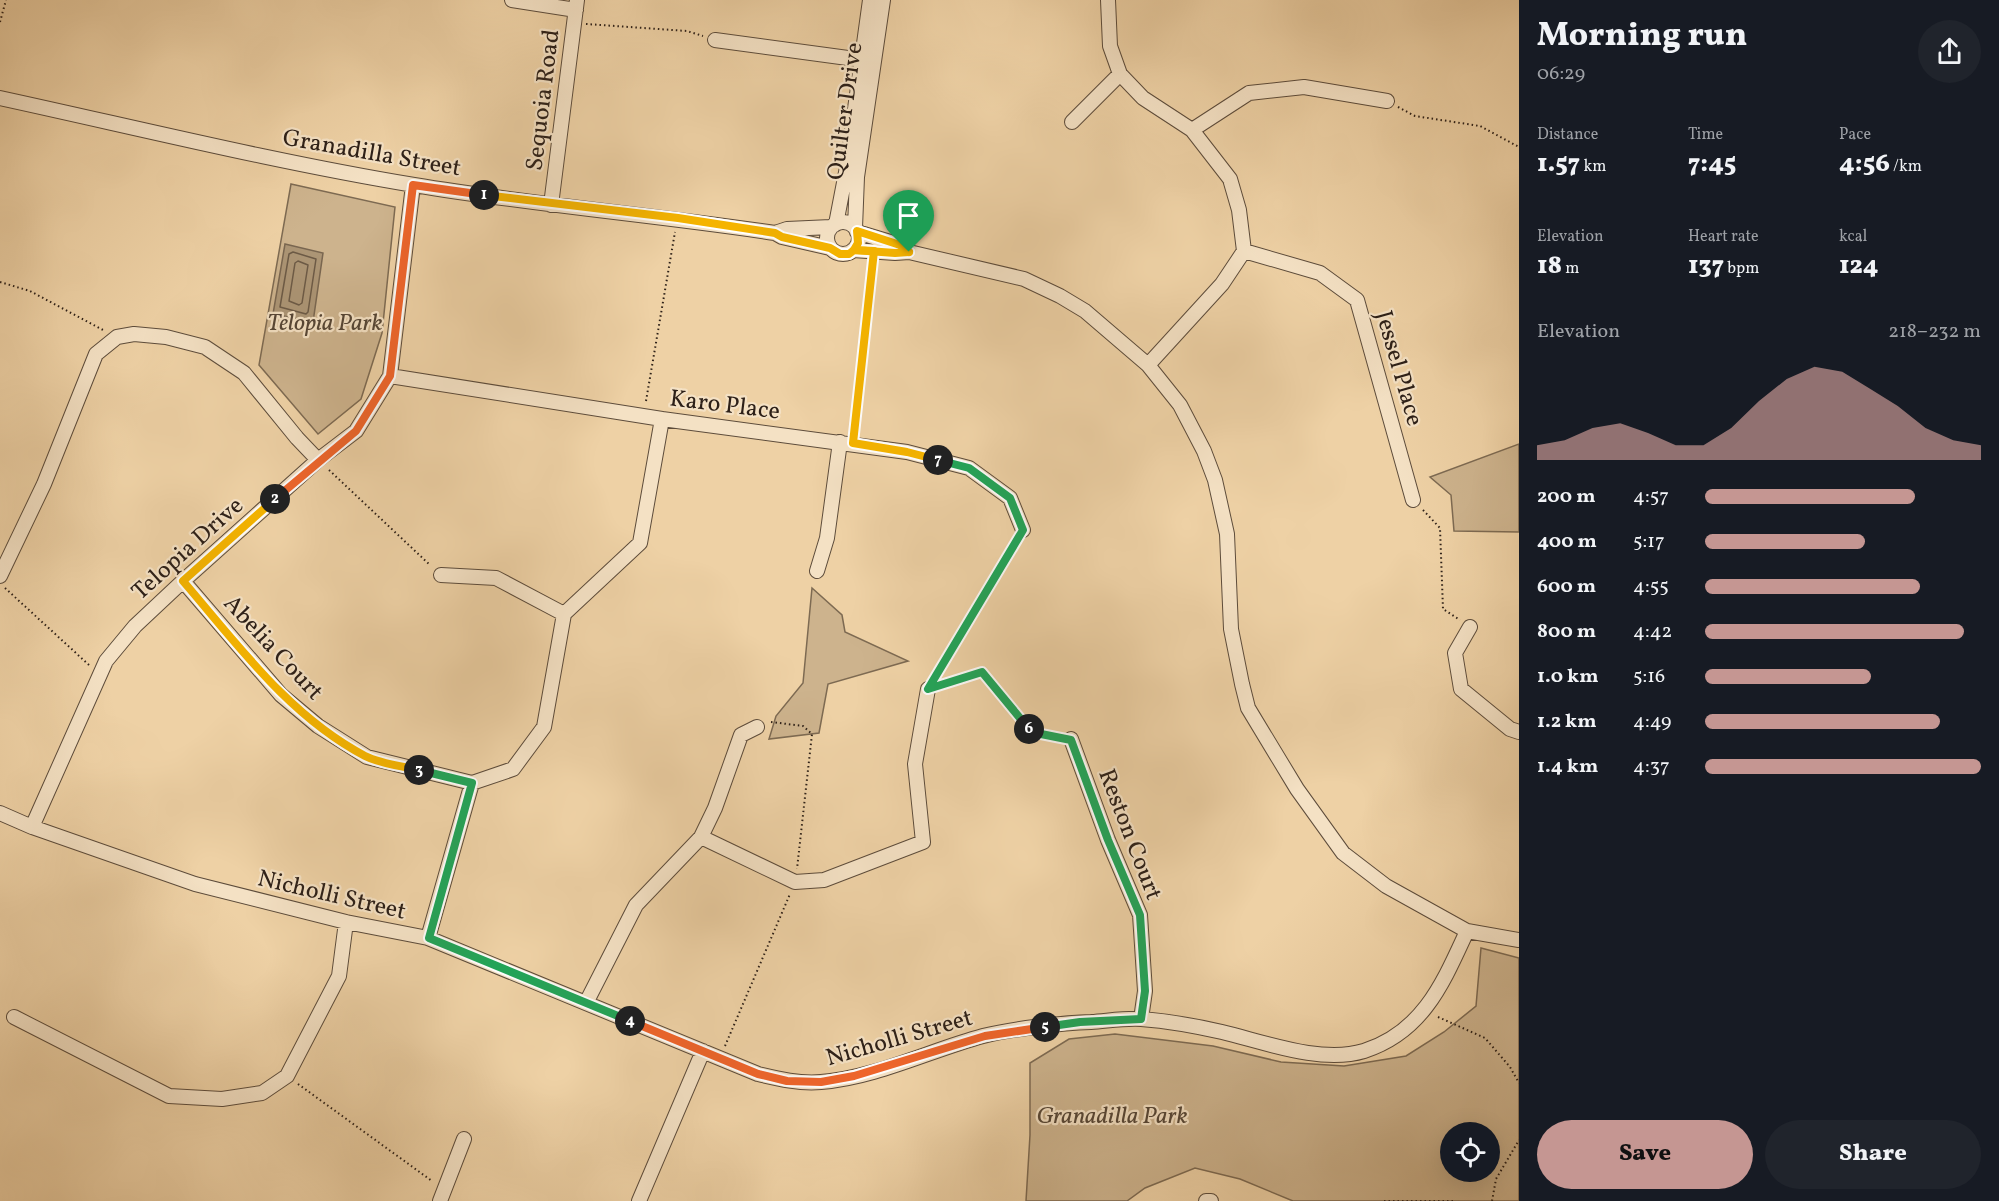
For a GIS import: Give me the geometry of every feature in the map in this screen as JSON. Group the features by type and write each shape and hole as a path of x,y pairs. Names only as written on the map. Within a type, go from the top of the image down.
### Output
{"street":[{"path":"512,0 576,11"},
{"name":"Quilter Drive","path":"856,230 857,177 868,61 870,0"},
{"name":"Quilter Drive","path":"833,225 883,0"},
{"path":"1108,0 1110,46 1120,75 1143,98 1192,130 1230,179 1239,210 1244,251 1222,284 1148,365"},
{"name":"Sequoia Road","path":"551,205 576,11"},
{"path":"715,40 868,61"},
{"path":"1072,122 1120,75"},
{"path":"1192,130 1249,93 1304,87 1387,101"},
{"name":"Granadilla Street","path":"0,98 223,147 413,185 551,205 678,218 775,233 782,237 830,248"},
{"name":"Telopia Drive","path":"32,826 106,661 135,626 183,581 318,460 356,431 390,376 413,185"},
{"path":"856,230 858,243 849,254 840,254 830,248 826,237 833,225 846,222 856,230 900,245 909,252"},
{"name":"Granadilla Street","path":"775,233 787,229 833,225"},
{"path":"854,250 909,252 1024,279 1085,311 1148,365 1180,405 1204,451 1215,480 1227,534 1230,629 1248,708 1297,789 1343,853 1386,886 1467,932 1519,940"},
{"name":"Jessel Place","path":"1244,251 1320,273 1357,300 1413,500"},
{"path":"0,576 44,484 96,354 117,337 134,334 166,337 205,346 244,373 318,460"},
{"name":"Karo Place","path":"390,376 662,419 907,452 969,468 1010,498 1023,530"},
{"path":"429,938 472,783 513,770 544,727 564,614 640,543 662,419"},
{"path":"816,571 826,538 846,442"},
{"path":"441,575 495,578 564,614"},
{"name":"Abelia Court","path":"183,581 281,695 318,726 367,757 472,783"},
{"path":"1470,627 1455,653 1461,689 1510,729 1519,732"},
{"path":"701,837 795,882 824,880 923,842 915,764 928,689"},
{"path":"586,1003 636,905 701,837 715,808 741,735 757,727"},
{"name":"Reston Court","path":"1071,740 1108,840 1140,915 1145,991 1141,1019"},
{"name":"Nicholli Street","path":"0,813 195,884 346,922 429,938 720,1056 758,1074 787,1081 821,1082 854,1076 985,1036 1080,1022 1141,1019 1221,1032 1273,1046 1333,1055 1363,1051 1393,1038 1420,1017 1448,972 1467,932"},
{"path":"14,1017 169,1096 222,1099 262,1093 287,1076 339,976 346,922"},
{"path":"639,1201 703,1051"},
{"path":"442,1195 464,1139"},
{"path":"1206,1201 1211,1201"}],"path":[{"path":"0,22 6,0"},
{"path":"576,11 687,31 715,40"},
{"path":"1387,101 1415,116 1480,126 1519,147"},
{"path":"644,416 678,218"},
{"path":"846,442 874,251"},
{"path":"0,282 30,291 117,337"},
{"path":"318,460 441,575"},
{"path":"1413,500 1440,528 1443,609 1470,627"},
{"path":"928,689 1023,530"},
{"path":"0,583 100,675"},
{"path":"928,689 982,672 1031,732 1071,740"},
{"path":"720,1056 795,882 812,734 803,726 773,722 757,727"},
{"path":"1438,1017 1485,1038 1510,1067 1519,1083"},
{"path":"287,1076 442,1195"},
{"path":"1492,1201 1496,1179 1519,1140"},
{"path":"1384,1201 1452,1201"}],"green space":[{"name":"Telopia Park","path":"291,184 395,207 382,333 361,399 318,434 259,365"},
{"path":"1519,444 1519,532 1454,531 1451,495 1430,477"},
{"path":"812,588 842,615 845,632 908,661 828,684 819,733 769,739 776,716 803,683"},
{"name":"Granadilla Park","path":"1481,948 1519,958 1519,1201 1293,1201 1240,1179 1195,1168 1145,1188 1127,1201 1026,1201 1030,1135 1030,1063 1069,1039 1115,1034 1213,1046 1281,1062 1344,1066 1406,1056 1444,1032 1476,1006"}],"water":[{"path":"285,244 323,253 313,322 273,314"}],"route":[{"path":"909,252 854,250 849,254 840,254 830,248 778,236 775,233 678,218 551,205 413,185 394,326 390,376 356,431 318,460 183,581 281,695 318,726 367,757 472,783 429,938 720,1056 758,1074 787,1081 821,1082 854,1076 985,1036 1080,1022 1141,1019 1145,991 1140,915 1108,840 1071,740 1031,732 982,672 928,689 1023,530 1010,498 969,468 907,452 853,443 874,251 854,250 859,237 857,231 900,245 909,252"}]}
